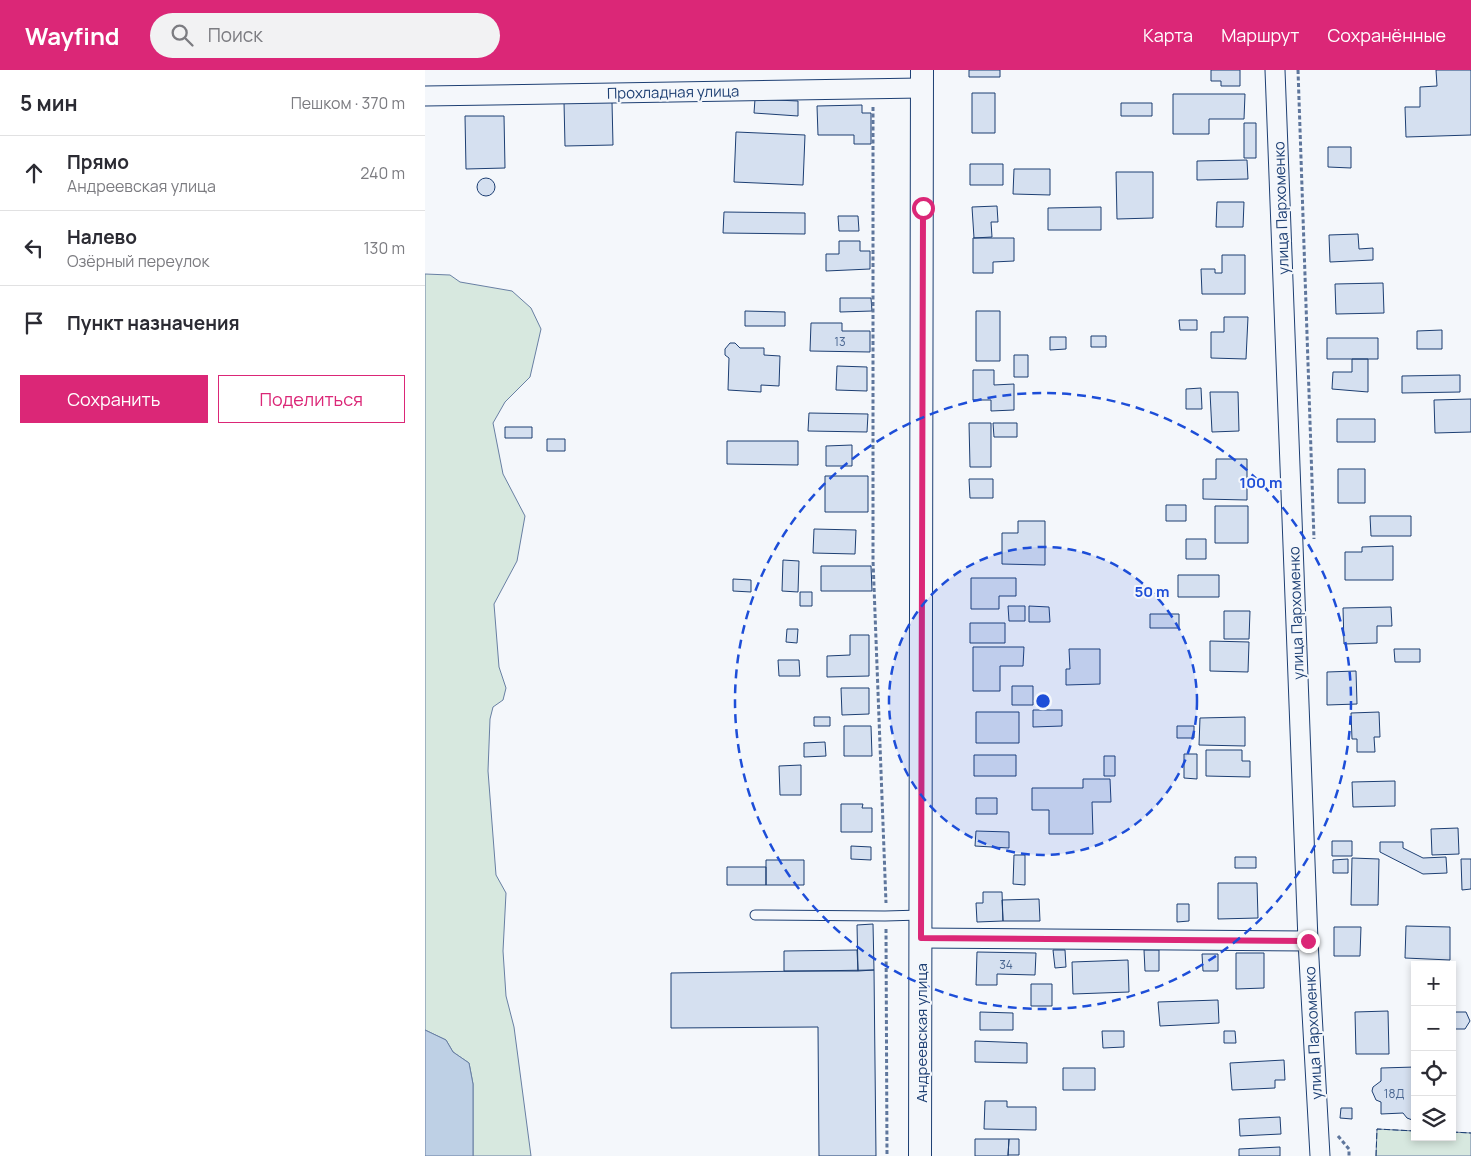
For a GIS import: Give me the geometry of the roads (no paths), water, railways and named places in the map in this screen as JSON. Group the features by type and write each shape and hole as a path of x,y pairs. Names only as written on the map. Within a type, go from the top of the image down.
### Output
{"street":[{"name":"улица Пархоменко","path":"1275,70 1308,941 1319,1156"},
{"name":"Прохладная улица","path":"425,96 873,88 922,79"},
{"name":"Андреевская улица","path":"920,1156 922,79"},
{"path":"921,938 1308,941"}],"lane":[{"path":"755,915 885,916 921,914"}],"water":[{"path":"425,1030 446,1040 453,1052 469,1063 473,1084 473,1156 425,1156"}]}
